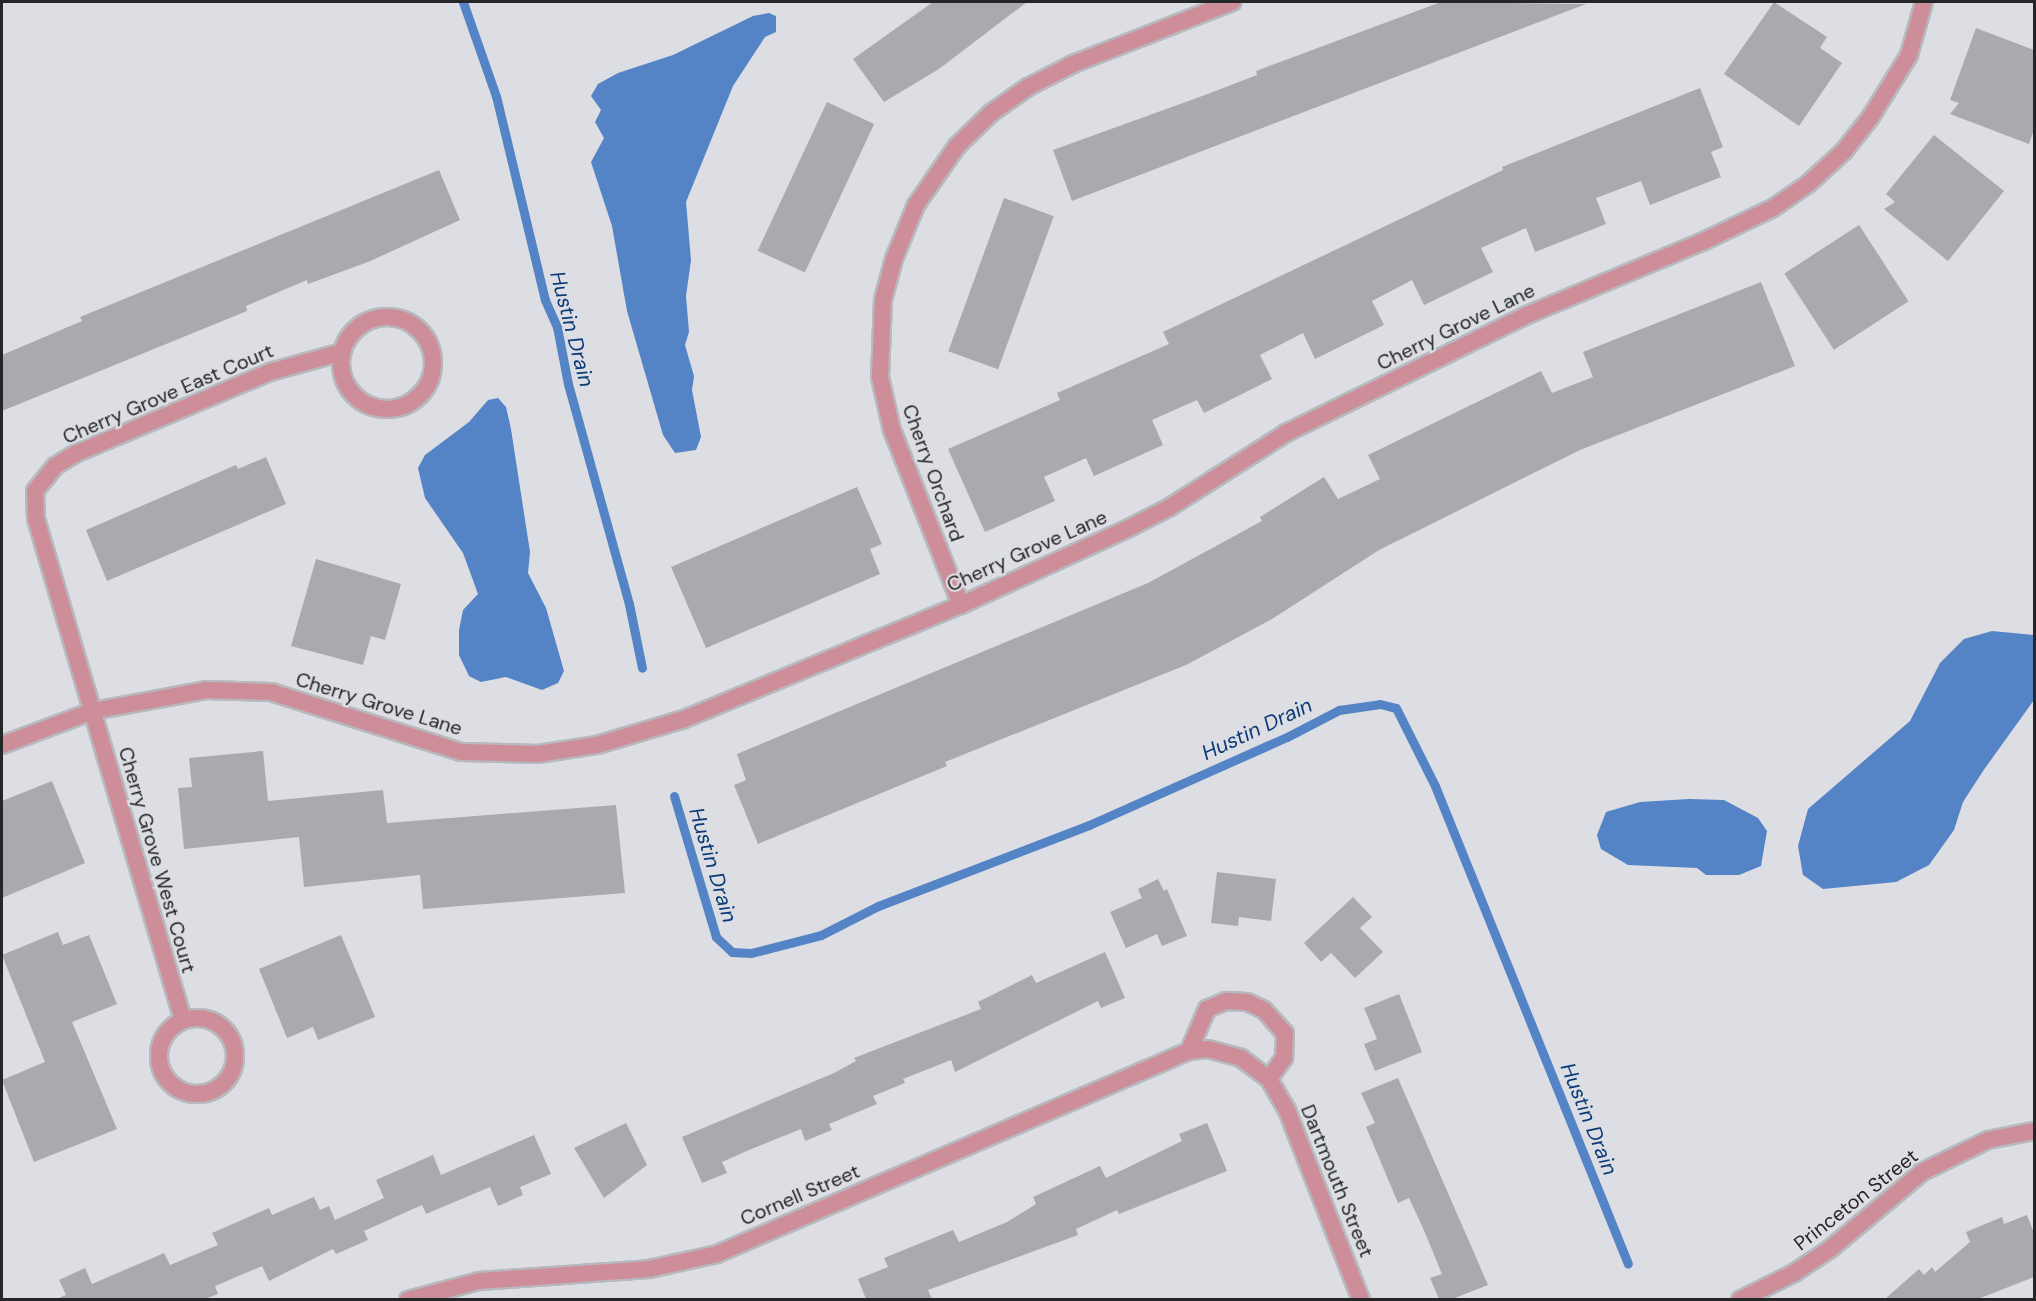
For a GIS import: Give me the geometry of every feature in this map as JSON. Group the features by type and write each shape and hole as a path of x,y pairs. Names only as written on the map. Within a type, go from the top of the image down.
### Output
{"street":[{"name":"Cherry Orchard","path":"961,605 891,430 880,377 883,300 894,258 915,205 957,146 991,112 1028,87 1073,64 1232,2"},
{"name":"Cherry Grove Lane","path":"2,745 93,711 206,690 271,692 461,752 538,754 617,740 684,719 961,605 1170,507 1286,433 1517,320 1713,237 1773,208 1808,184 1844,151 1870,118 1909,55 1924,2"},
{"path":"379,317 398,318 414,325 427,338 434,355 433,374 426,390 412,403 395,409 377,409 360,401 348,388 341,371 342,352 349,336 363,323 379,317"},
{"name":"Cherry Grove East Court","path":"93,711 33,505 41,479 77,453 270,372 342,352"},
{"name":"Cherry Grove West Court","path":"93,711 183,1020"},
{"path":"1189,1051 1207,1009 1226,1001 1247,1002 1264,1010 1285,1033 1284,1058 1269,1079"},
{"path":"198,1017 212,1021 232,1042 232,1072 211,1092 182,1091 161,1070 158,1055 162,1041 170,1028 183,1020 198,1017"},
{"name":"Cornell Street","path":"408,1299 479,1281 649,1269 717,1254 1189,1051 1208,1049 1241,1058"},
{"name":"Dartmouth Street","path":"1241,1058 1269,1079 1287,1110 1361,1299"},
{"name":"Princeton Street","path":"1740,1299 1794,1274 1830,1249 1922,1172 1988,1140 2034,1131"}],"water":[{"path":"769,13 776,16 776,32 765,37 733,86 686,202 691,260 686,296 689,332 685,345 694,376 692,390 701,437 696,450 675,453 663,435 627,311 612,226 591,162 604,138 595,122 601,110 591,96 598,84 618,73 673,55 753,16"},
{"path":"498,398 506,407 511,429 530,552 528,573 546,608 564,671 558,683 542,690 506,677 481,682 469,676 459,655 459,630 463,610 478,594 463,553 425,498 418,468 425,455 469,422 488,400"},
{"path":"1992,631 2034,635 2034,700 1963,802 1954,830 1929,865 1896,882 1823,889 1803,875 1798,846 1808,809 1910,721 1940,663 1964,639"},
{"path":"1689,799 1724,800 1758,818 1767,831 1761,866 1739,875 1706,875 1697,868 1628,865 1601,849 1597,835 1606,812 1640,802"}],"building":[{"path":"933,2 1027,2 939,69 884,102 853,59"},
{"path":"1441,2 1586,4 1072,201 1053,150 1205,95 1257,75 1256,71"},
{"path":"1774,2 1827,37 1820,48 1842,63 1799,126 1724,74"},
{"path":"1976,28 2034,50 2034,130 2029,144 1950,114 1959,103 1950,100"},
{"path":"1700,88 1723,147 1711,152 1721,177 1650,205 1641,181 1596,198 1606,224 1535,252 1526,228 1481,248 1493,272 1424,305 1412,280 1372,301 1384,325 1315,359 1303,333 1260,355 1272,379 1204,413 1197,400 1152,420 1163,445 1094,476 1086,458 1044,477 1055,501 985,532 948,449 1060,400 1057,393 1169,344 1163,332 1503,170 1502,167"},
{"path":"827,102 874,124 805,273 758,251"},
{"path":"1934,135 2004,191 1948,261 1884,209 1895,202 1886,194"},
{"path":"439,170 460,220 368,262 308,284 307,280 246,306 247,311 2,411 2,355 82,321 80,317"},
{"path":"1004,198 1054,216 998,369 948,351"},
{"path":"1859,225 1909,301 1834,350 1784,273"},
{"path":"1761,282 1795,366 1580,450 1379,550 1272,619 1186,665 945,762 947,766 758,844 734,785 746,780 737,754 1148,583 1262,521 1260,517 1324,477 1338,499 1380,479 1368,455 1541,371 1552,393 1593,377 1583,352"},
{"path":"266,457 286,504 107,581 86,530 236,465 238,469"},
{"path":"857,487 882,544 870,549 880,574 706,648 671,567"},
{"path":"316,559 401,584 385,640 371,636 363,665 291,646"},
{"path":"263,751 268,801 383,790 387,823 616,805 625,893 423,909 420,875 304,887 299,837 184,849 178,788 192,787 189,758"},
{"path":"52,781 85,863 2,898 2,801"},
{"path":"1217,872 1276,879 1271,921 1239,917 1238,926 1211,923"},
{"path":"1158,879 1164,891 1167,889 1187,936 1162,946 1157,934 1126,948 1110,912 1142,898 1138,889"},
{"path":"1353,897 1372,917 1360,928 1383,952 1355,978 1331,953 1321,962 1304,943"},
{"path":"58,932 63,945 89,935 117,1004 72,1022 117,1129 34,1162 2,1080 45,1062 2,955"},
{"path":"341,935 375,1017 318,1040 313,1027 287,1038 259,969"},
{"path":"1105,952 1125,998 1101,1008 1098,1001 955,1072 951,1060 903,1079 905,1083 873,1096 877,1104 829,1124 832,1130 805,1141 801,1129 749,1150 722,1162 727,1173 702,1183 682,1137 834,1073 856,1061 854,1058 981,1009 978,1002 1032,975 1036,983"},
{"path":"1399,994 1422,1052 1375,1071 1364,1044 1377,1039 1364,1008"},
{"path":"1398,1078 1488,1285 1452,1299 1439,1299 1430,1278 1442,1274 1423,1228 1409,1198 1398,1203 1366,1127 1375,1123 1361,1093"},
{"path":"626,1123 647,1165 604,1198 574,1148"},
{"path":"1207,1123 1227,1171 1119,1214 1117,1210 1076,1229 1078,1235 928,1290 932,1299 866,1299 858,1279 888,1267 884,1258 953,1230 959,1242 1007,1222 1036,1204 1033,1197 1100,1166 1106,1178 1182,1141 1179,1134"},
{"path":"534,1135 551,1174 520,1187 523,1195 498,1206 490,1187 426,1214 422,1205 364,1231 368,1240 336,1254 333,1249 269,1281 262,1266 215,1286 218,1294 205,1299 56,1299 66,1295 59,1280 85,1268 92,1284 164,1253 170,1265 218,1245 212,1233 269,1208 272,1215 314,1197 320,1210 329,1206 335,1220 384,1198 376,1180 433,1155 441,1175"},
{"path":"2027,1215 2034,1233 2034,1277 1978,1299 1885,1299 1919,1269 1924,1275 1932,1267 1935,1272 1970,1242 1966,1232 2002,1217 2004,1224"}],"waterway":[{"name":"Hustin Drain","path":"463,2 496,96 545,300 557,327 568,384 629,604 642,668"},
{"name":"Hustin Drain","path":"674,796 716,937 732,952 751,953 821,935 878,906 1089,825 1287,737 1339,710 1380,704 1396,708 1435,786 1628,1264"}]}
